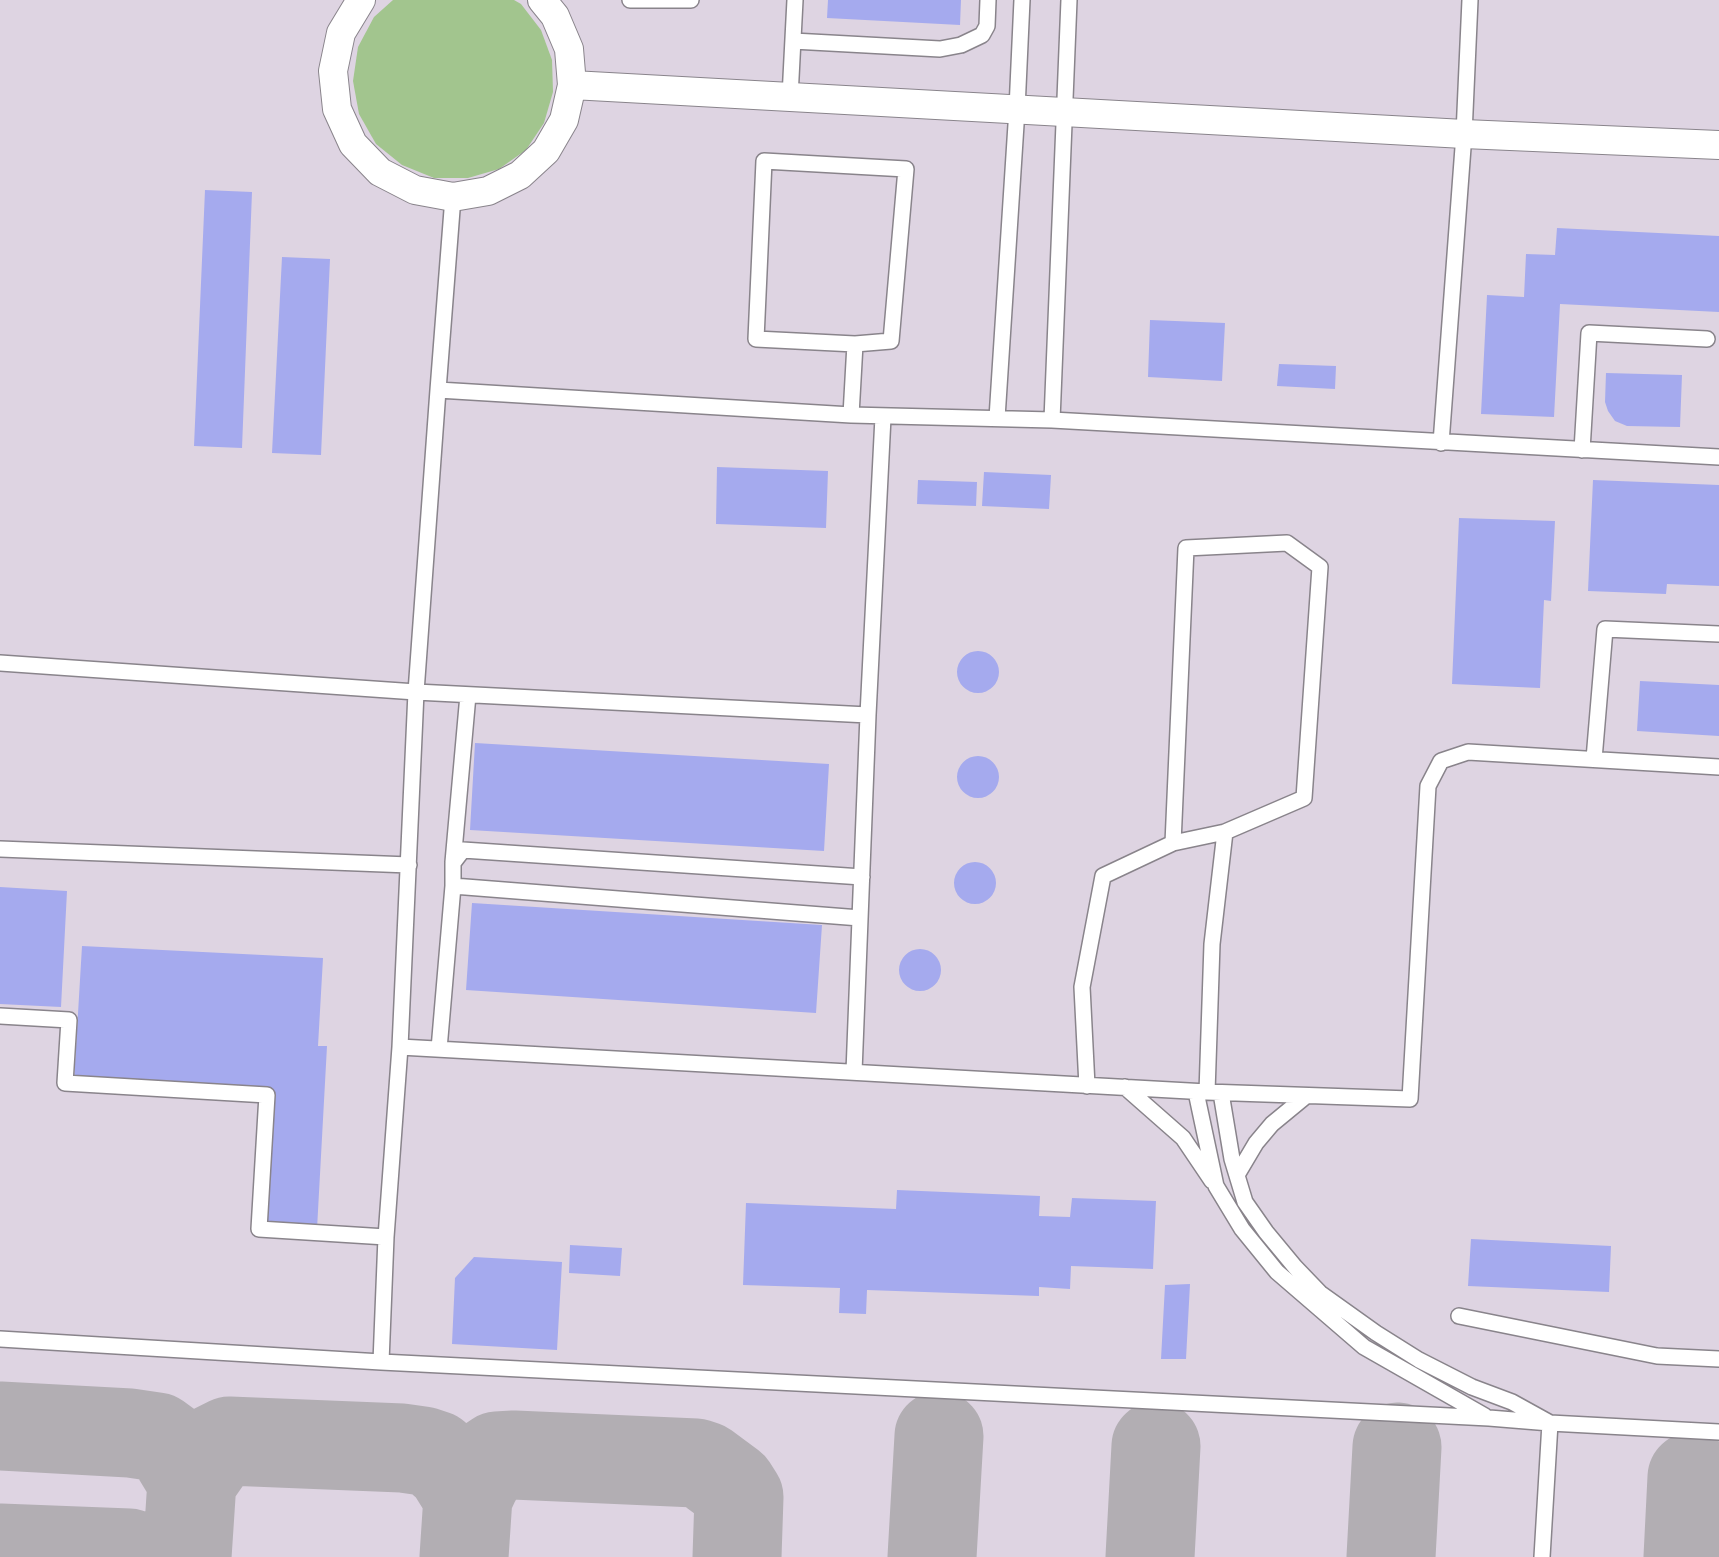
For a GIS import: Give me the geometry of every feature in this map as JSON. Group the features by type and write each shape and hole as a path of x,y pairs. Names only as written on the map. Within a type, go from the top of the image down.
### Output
{"street":[{"path":"361,0 341,33 333,71 337,109 354,144 380,172 415,190 453,197 488,191 520,175 546,151 564,120 572,86 569,49 555,16 542,0"},
{"path":"572,86 1464,134 1719,145"}],"lane":[{"path":"630,0 691,0"},
{"path":"790,97 795,0"},
{"path":"793,41 940,49 961,45 982,35 987,26 988,0"},
{"path":"997,418 1017,109 1022,0"},
{"path":"1052,420 1069,0"},
{"path":"1441,442 1464,134 1470,0"},
{"path":"764,161 906,169 891,341 855,344 756,340 764,161"},
{"path":"381,1362 386,1237 400,1047 416,692 453,197"},
{"path":"1582,450 1589,333 1707,339"},
{"path":"851,415 855,344"},
{"path":"438,390 883,417 1052,420 1719,457"},
{"path":"854,1072 868,716 883,417"},
{"path":"1087,1086 1082,987 1103,876 1173,843 1225,832 1304,798 1320,567 1287,543 1186,548 1173,843"},
{"path":"1594,759 1605,629 1719,634"},
{"path":"0,663 416,692 868,716"},
{"path":"439,1049 468,694"},
{"path":"400,1047 1087,1086 1410,1099 1428,786 1441,760 1468,752 1719,767"},
{"path":"1216,1186 1208,1092 1212,944 1225,832"},
{"path":"0,848 409,865"},
{"path":"453,863 463,850 862,877"},
{"path":"453,886 860,918"},
{"path":"0,1016 69,1020 65,1084 266,1095 259,1229 386,1237"},
{"path":"1126,1088 1183,1138 1216,1186 1242,1229 1277,1272 1364,1347 1489,1418"},
{"path":"1208,1092 1245,1202 1294,1267 1320,1293 1376,1333 1419,1360 1472,1387 1512,1402 1550,1424"},
{"path":"1237,1175 1256,1143 1272,1124 1306,1096"},
{"path":"1460,1316 1657,1356 1719,1359"},
{"path":"0,1339 381,1362 1489,1418 1550,1424 1719,1432"},
{"path":"1542,1557 1550,1424"}],"shaded area":[{"path":"0,0 1719,0 1719,1557 0,1557"}],"green space":[{"path":"393,0 514,0 521,4 541,30 552,60 553,92 544,123 526,150 499,169 468,178 434,178 402,165 376,144 359,114 353,81 358,47 374,17"}],"building":[{"path":"828,0 961,0 960,25 827,18"},
{"path":"205,190 252,192 242,448 194,446"},
{"path":"1557,228 1719,236 1719,312 1560,304 1554,417 1481,414 1487,295 1524,297 1526,254 1555,255"},
{"path":"282,257 330,259 321,455 272,453"},
{"path":"1150,320 1225,323 1222,381 1148,377"},
{"path":"1279,364 1336,366 1335,389 1277,386"},
{"path":"1606,373 1682,375 1680,427 1627,426 1615,421 1608,411 1605,402"},
{"path":"717,467 828,471 826,528 716,524"},
{"path":"984,472 1051,475 1049,509 982,506"},
{"path":"918,480 977,482 976,506 917,504"},
{"path":"1593,480 1719,485 1719,586 1667,584 1666,594 1588,591"},
{"path":"1459,518 1555,521 1551,601 1544,600 1540,688 1452,684"},
{"path":"982,651 990,654 996,660 999,672 996,684 990,690 974,693 966,690 960,684 957,668 960,660 966,654"},
{"path":"1640,681 1719,685 1719,736 1637,731"},
{"path":"475,743 829,764 824,851 470,830"},
{"path":"982,756 990,759 996,765 999,777 996,789 990,795 974,798 966,795 960,789 957,773 960,765 966,759"},
{"path":"979,862 987,865 993,871 996,883 993,895 987,901 971,904 963,901 957,895 954,879 957,871 963,865"},
{"path":"0,887 67,891 61,1007 0,1004"},
{"path":"472,903 822,925 816,1013 466,990"},
{"path":"82,946 323,958 318,1046 327,1046 317,1229 264,1226 271,1092 74,1081"},
{"path":"924,949 932,952 938,958 941,970 938,982 932,988 916,991 908,988 902,982 899,966 902,958 908,952"},
{"path":"897,1190 1040,1196 1039,1216 1070,1217 1072,1198 1156,1201 1153,1269 1071,1266 1070,1289 1039,1287 1039,1296 867,1290 866,1314 839,1313 840,1288 743,1285 746,1203 896,1209"},
{"path":"1471,1239 1611,1246 1609,1292 1468,1286"},
{"path":"570,1245 622,1248 620,1276 569,1273"},
{"path":"474,1257 562,1262 557,1350 452,1344 455,1278"},
{"path":"1190,1284 1186,1359 1161,1359 1165,1285"}],"taxiway":[{"path":"0,1426 130,1433 157,1437 172,1448 192,1481"},
{"path":"932,1557 939,1436"},
{"path":"187,1557 192,1481 215,1448 229,1441 402,1448 423,1451 435,1455 450,1468 468,1497"},
{"path":"1150,1557 1156,1446"},
{"path":"1391,1557 1397,1447"},
{"path":"464,1557 468,1497 475,1482 488,1462 497,1456 514,1455 696,1463 705,1466 732,1486 739,1497 737,1557"},
{"path":"1688,1557 1692,1477"},
{"path":"0,1548 129,1553 142,1557"}]}
